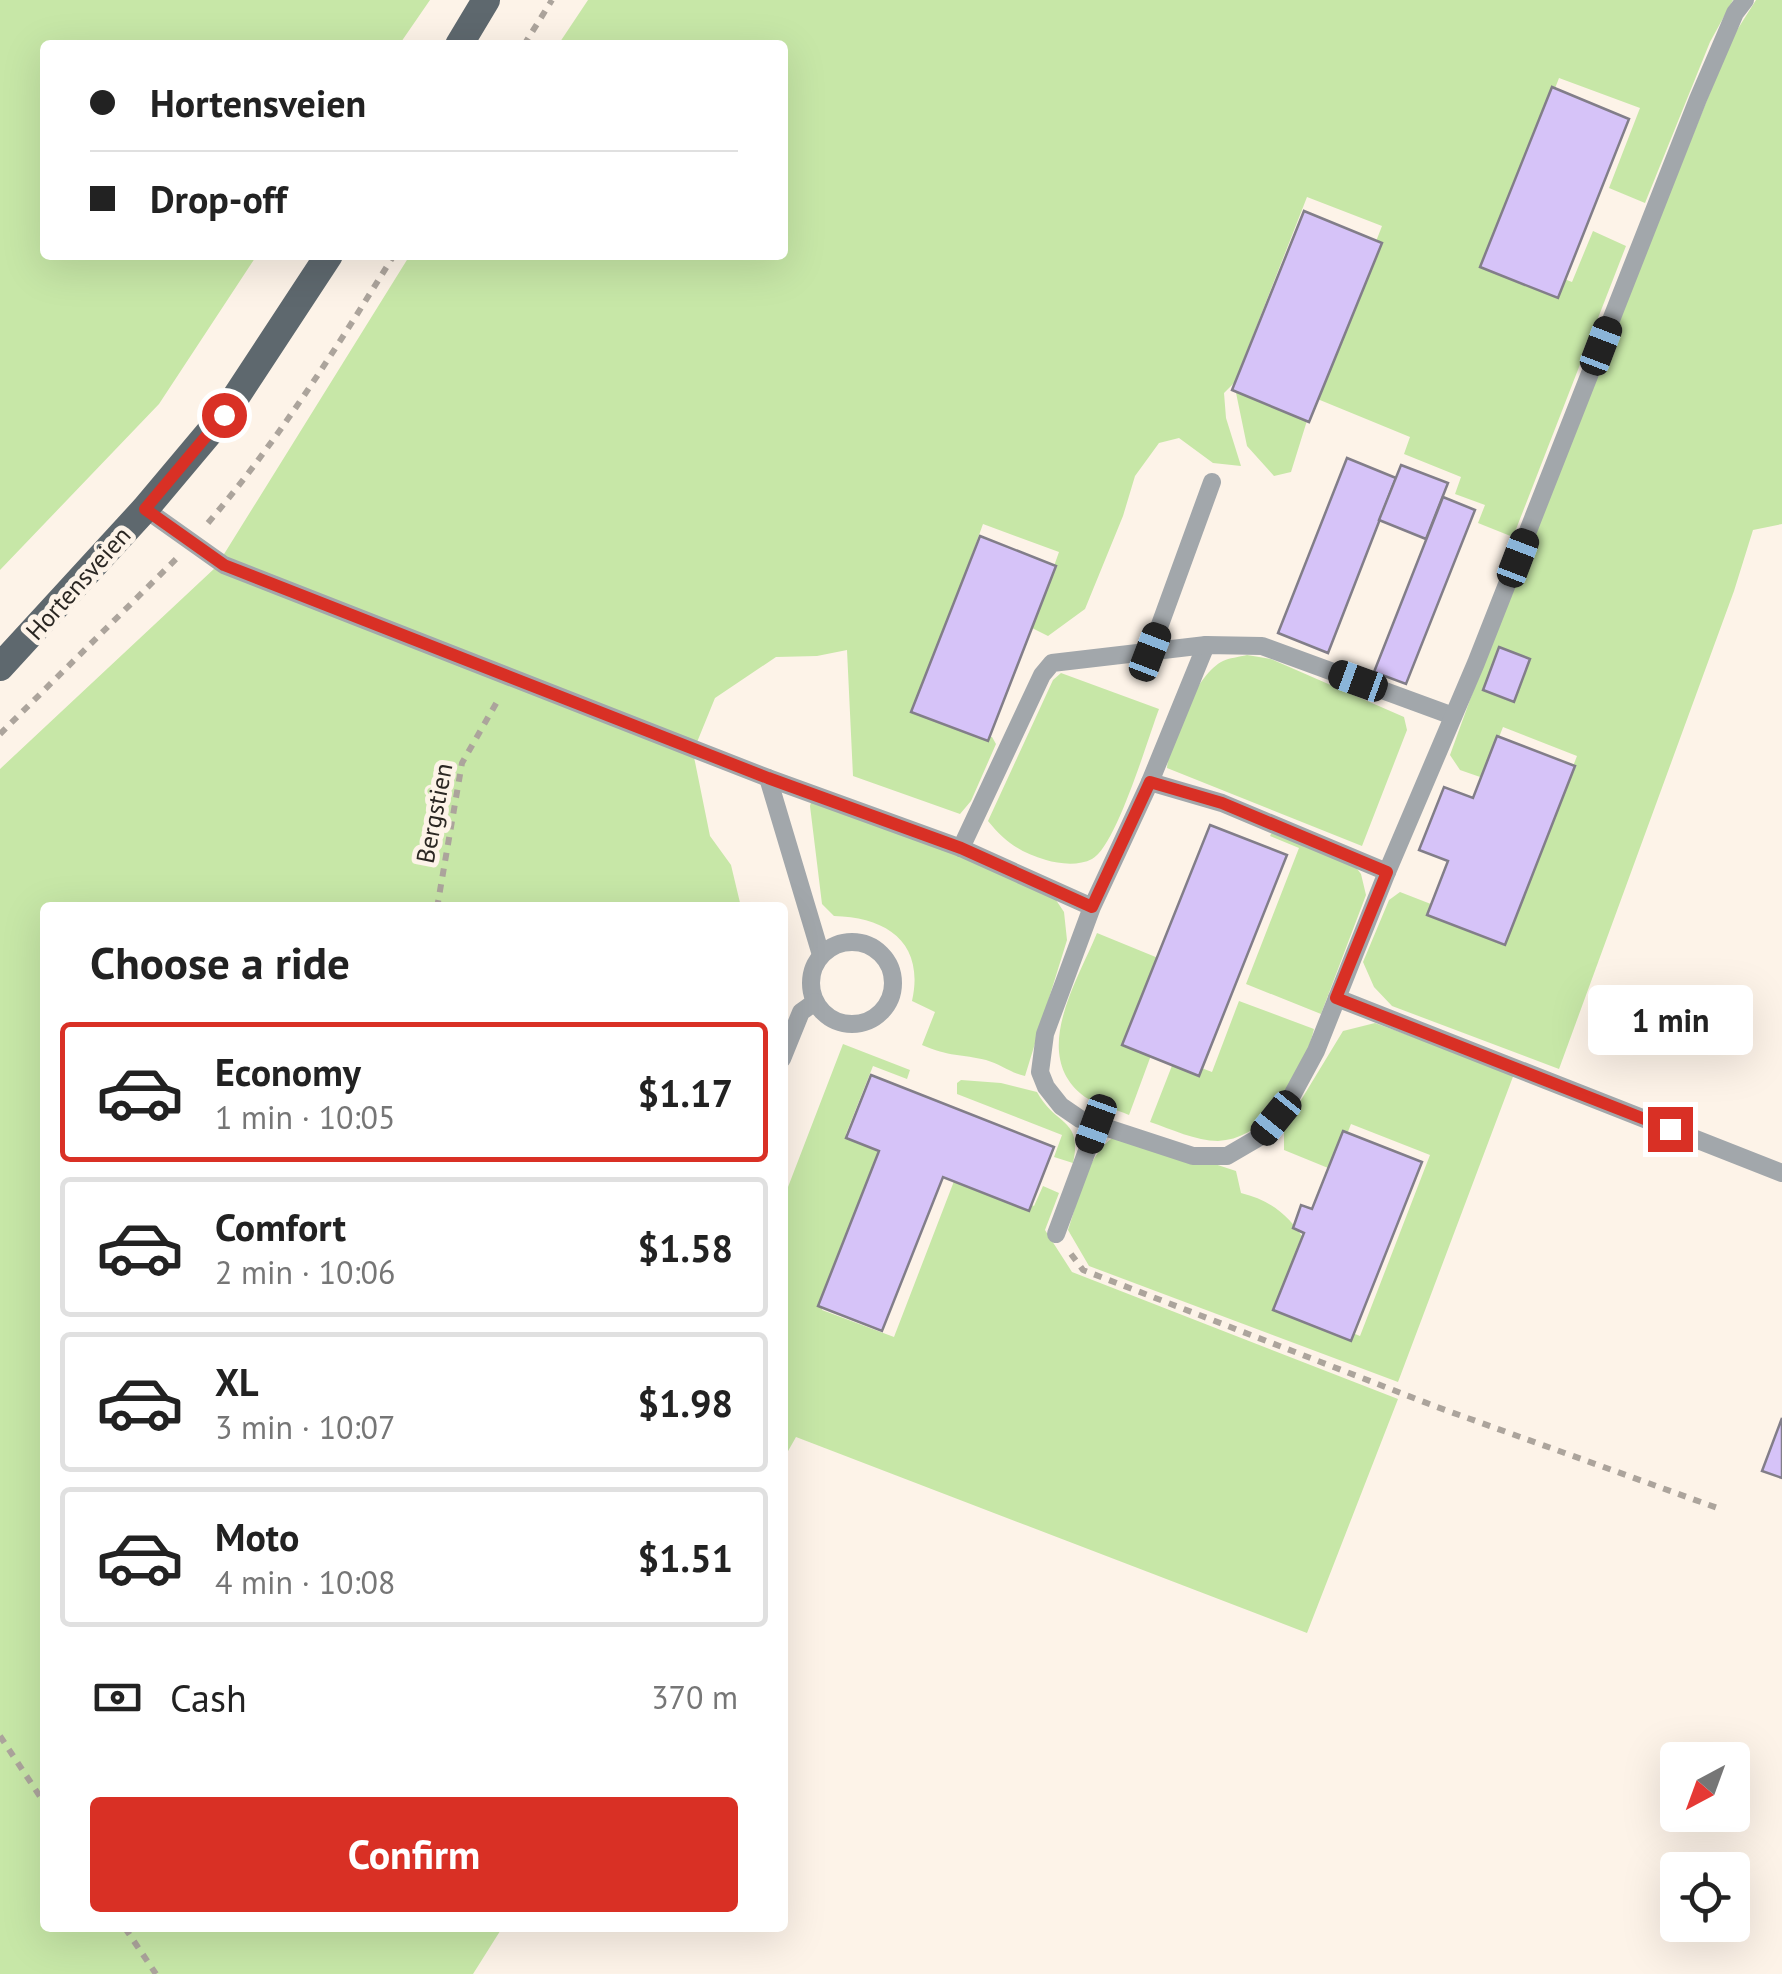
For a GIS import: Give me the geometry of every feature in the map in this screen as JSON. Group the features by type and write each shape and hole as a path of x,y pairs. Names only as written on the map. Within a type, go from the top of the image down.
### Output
{"main road":[{"path":"462,40 486,0"},
{"name":"Hortensveien","path":"0,667 145,509 224,415 326,260"}],"lane":[{"path":"1206,646 1150,782 1092,907 1045,1034 1040,1072 1061,1106 1080,1120 1194,1156 1228,1156 1262,1135 1289,1101 1316,1051 1698,99 1735,14 1745,0"},
{"path":"1150,652 1212,482"},
{"path":"145,509 224,565 768,778 961,848 1092,907"},
{"path":"961,848 1042,675 1052,662 1206,646 1262,646 1453,716"},
{"path":"768,778 821,955"},
{"path":"1150,782 1222,803 1387,872"},
{"path":"847,942 867,944 890,964 894,984 887,1004 862,1023 830,1018 815,1002 812,972 821,955 847,942"},
{"path":"1336,998 1782,1173"},
{"path":"788,1044 801,1012 815,1002"},
{"path":"1056,1234 1096,1124"}],"path":[{"path":"527,40 552,0"},
{"path":"0,734 107,630 237,489 391,260"},
{"name":"Bergstien","path":"437,902 462,763 510,678"},
{"path":"1056,1234 1083,1270 1418,1400 1723,1510"},
{"path":"0,1736 40,1796"},
{"path":"128,1932 156,1974"}],"green space":[{"path":"0,0 430,0 402,40 40,40 40,260 254,260 159,404 0,570"},
{"path":"588,0 1733,0 1710,42 1645,203 1609,188 1640,108 1559,78 1492,251 1572,282 1593,231 1626,246 1513,537 1478,523 1485,505 1455,494 1461,477 1404,454 1410,437 1315,398 1382,226 1307,197 1235,381 1310,411 1291,472 1274,476 1247,446 1234,383 1224,393 1226,418 1241,466 1213,463 1179,438 1159,443 1135,476 1085,609 1048,636 1032,628 1059,552 983,524 916,709 992,737 996,744 971,801 960,814 853,776 847,650 817,656 776,657 715,698 693,752 710,836 731,865 740,902 40,902 40,1932 499,1932 473,1974 0,1974 0,769 216,567 407,260 788,260 788,40 561,40"},
{"path":"1756,0 1782,0 1782,524 1753,530 1559,1069 1392,1006 1374,987 1363,962 1389,900 1400,892 1508,934 1577,756 1503,727 1483,778 1460,770 1450,755 1512,584 1732,38"},
{"path":"1247,655 1271,659 1404,717 1407,730 1362,846 1167,768 1178,725 1203,679 1223,661"},
{"path":"1061,673 1159,709 1111,835 1092,859 1075,863 1029,854 1007,841 988,821 1053,680"},
{"path":"813,795 1052,894 1064,912 1067,940 1025,1076 986,1060 922,1045 935,1012 912,1001 915,981 907,949 885,928 834,916 822,904 810,806"},
{"path":"1273,830 1355,866 1361,874 1366,895 1321,1014 1246,984 1299,848 1270,836"},
{"path":"1097,933 1163,960 1153,1050 1129,1115 1085,1097 1069,1080 1060,1061 1063,1018"},
{"path":"1239,1001 1314,1029 1302,1065 1282,1101 1254,1129 1218,1141 1192,1137 1150,1122 1175,1058 1212,1072"},
{"path":"1375,1023 1514,1074 1398,1382 1089,1266 1068,1230 1092,1163 1108,1141 1120,1133 1236,1171 1241,1193 1278,1210 1305,1241 1281,1304 1360,1336 1430,1155 1351,1124 1333,1170 1284,1150 1284,1128 1343,1031"},
{"path":"843,1044 910,1070 907,1079 873,1066 846,1134 884,1148 822,1310 894,1337 956,1176 1034,1206 1043,1186 1059,1193 1045,1230 1072,1272 1398,1399 1307,1633 796,1437 788,1451 788,1187"},
{"path":"957,1083 1001,1083 1037,1092 1071,1130 1073,1163 1054,1157 1062,1135 957,1094"}],"building":[{"path":"1552,87 1629,119 1558,298 1480,267"},
{"path":"1304,211 1382,243 1309,422 1232,390"},
{"path":"1347,458 1396,478 1328,653 1278,633"},
{"path":"1401,465 1448,483 1426,539 1379,520"},
{"path":"1443,497 1475,510 1406,684 1374,672"},
{"path":"980,536 1056,566 988,741 911,712"},
{"path":"1499,647 1530,659 1514,702 1483,690"},
{"path":"1497,736 1575,766 1505,945 1427,915 1448,861 1419,850 1444,787 1473,798"},
{"path":"1210,825 1287,855 1199,1076 1122,1045"},
{"path":"871,1075 1054,1147 1029,1211 943,1177 882,1331 818,1306 879,1151 846,1138"},
{"path":"1343,1131 1422,1162 1351,1341 1273,1310 1304,1233 1293,1228 1301,1205 1312,1209"},
{"path":"1782,1418 1782,1478 1762,1471"}],"route":[{"path":"224,415 145,509 224,565 768,778 961,848 1092,907 1150,782 1222,803 1387,872 1336,998 1670,1129"}]}
